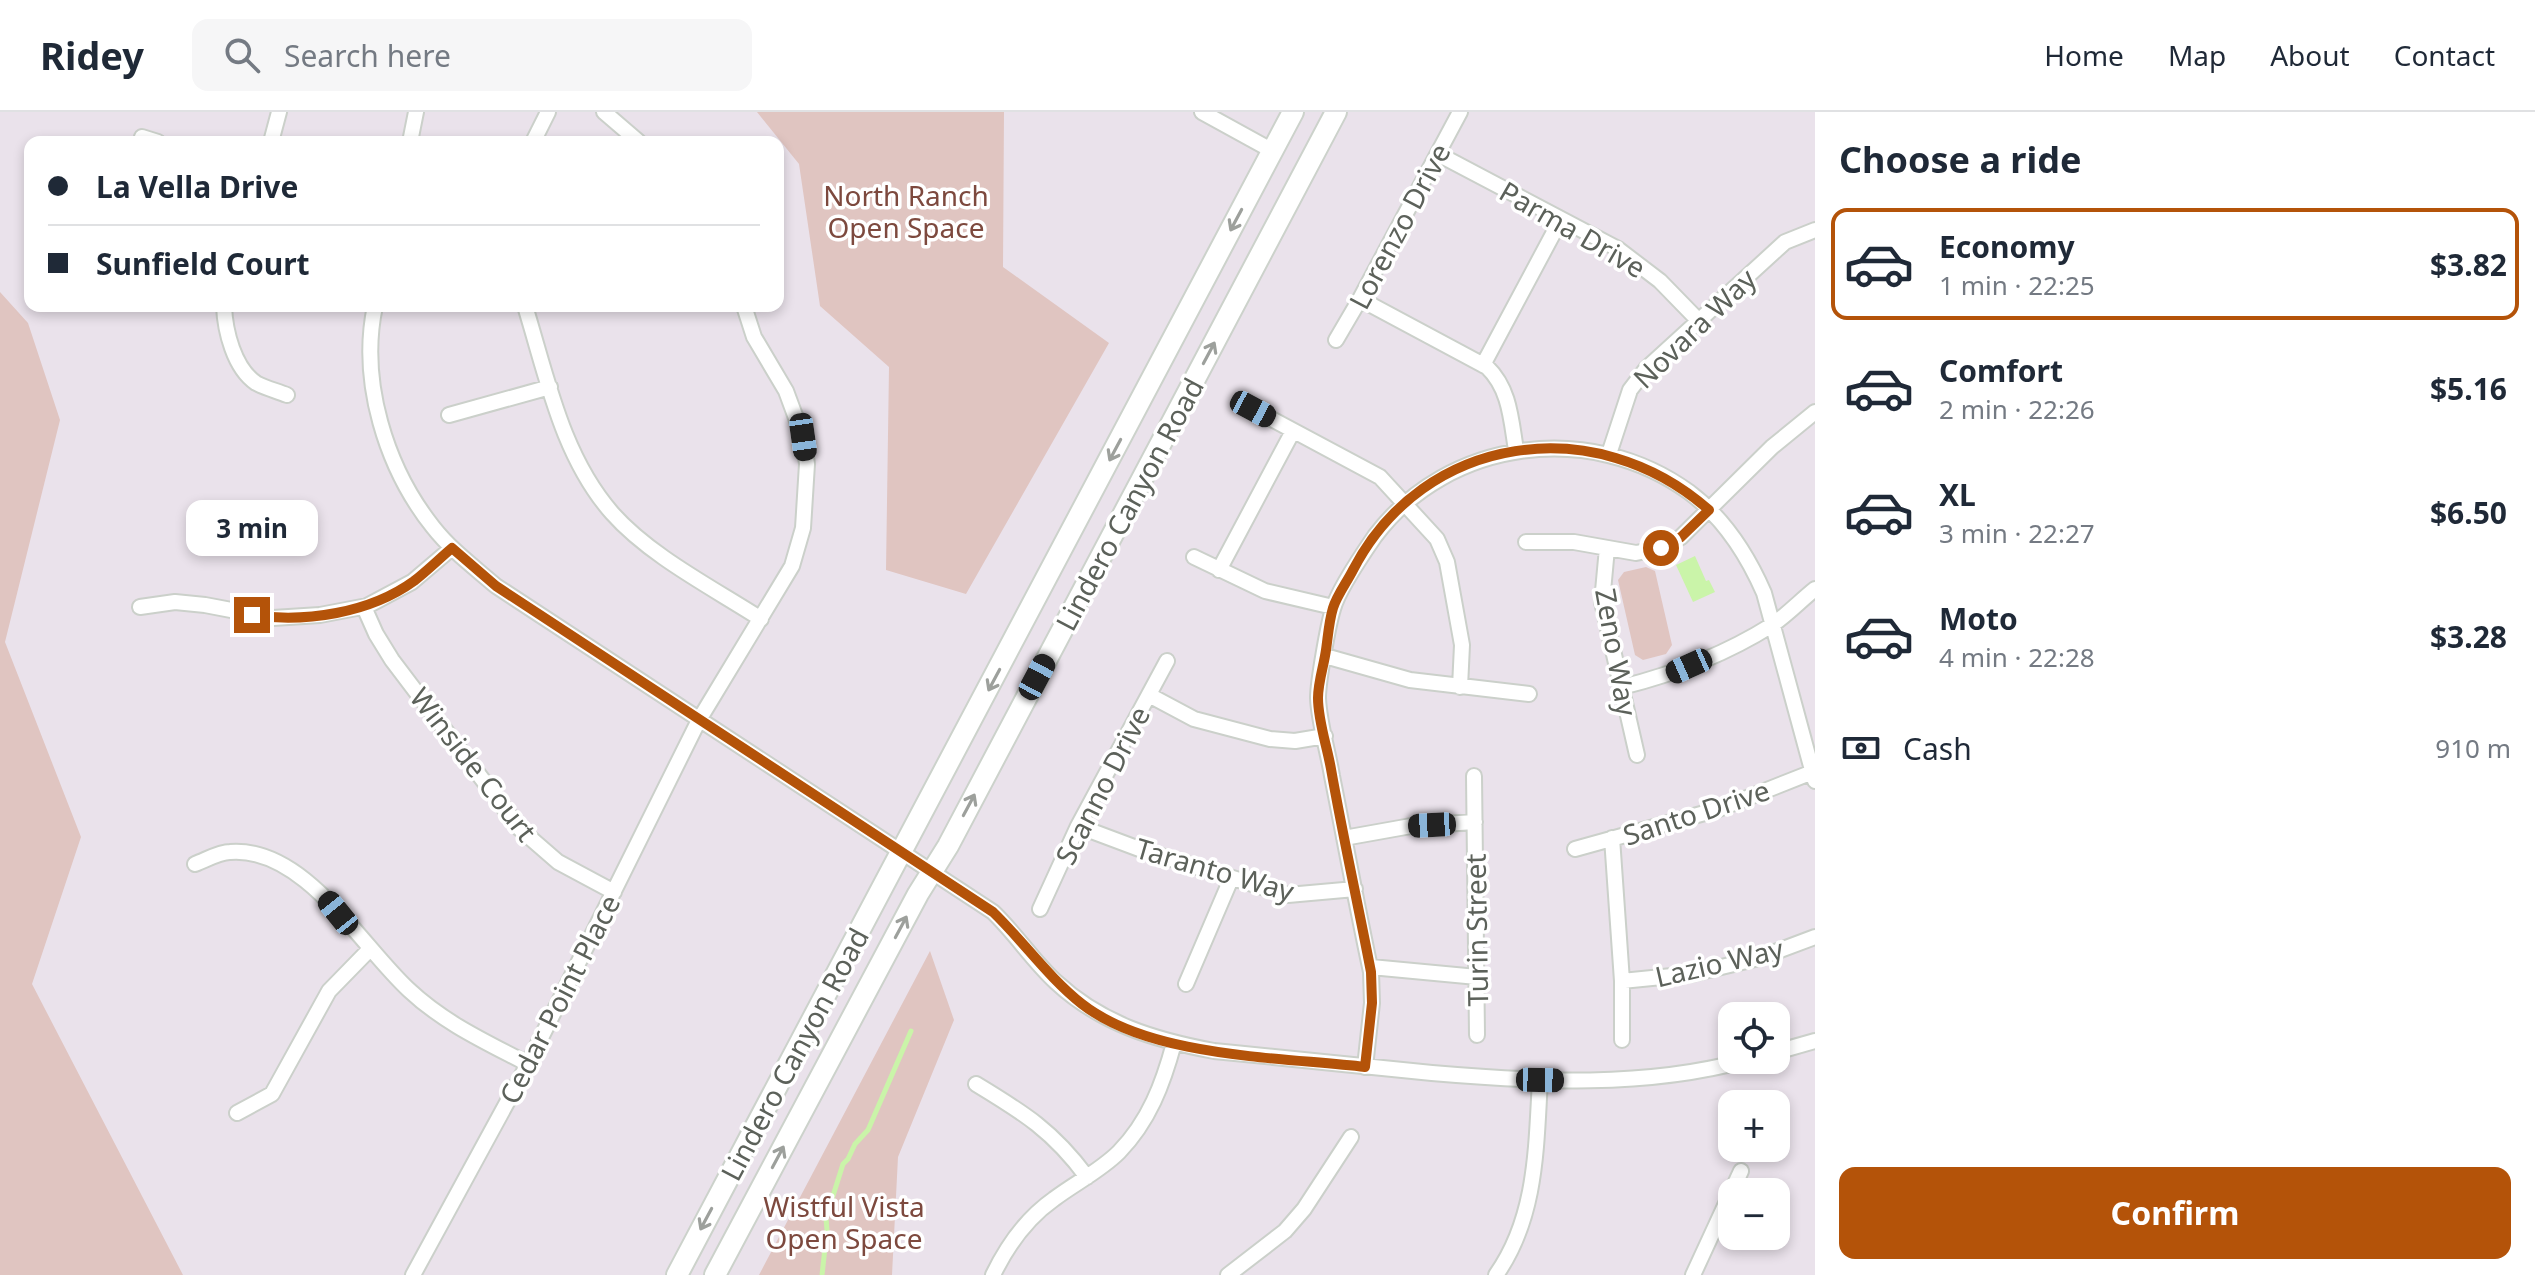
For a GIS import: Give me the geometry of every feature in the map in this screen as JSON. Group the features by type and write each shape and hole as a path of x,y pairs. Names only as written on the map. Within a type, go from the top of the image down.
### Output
{"main road":[{"name":"Lindero Canyon Road","path":"677,1275 1293,112"},
{"name":"Lindero Canyon Road","path":"715,1275 948,846 1336,112"}],"street":[{"path":"273,136 279,112"},
{"path":"411,136 416,112"},
{"path":"536,136 548,112"},
{"path":"604,112 632,136"},
{"path":"1202,112 1273,151"},
{"name":"Lorenzo Drive","path":"1336,340 1460,112"},
{"name":"Parma Drive","path":"1438,154 1640,263 1697,319"},
{"path":"1483,365 1561,219"},
{"name":"Novara Way","path":"1609,454 1618,418 1630,390 1646,369 1697,319 1785,242 1815,230"},
{"path":"1360,299 1483,365 1498,377 1506,394 1516,450"},
{"path":"224,312 237,359 255,382 287,395"},
{"path":"374,312 371,346 373,378 385,437 412,496 452,548 496,586 993,912 1054,981 1085,1007 1126,1029 1174,1043 1214,1051 1365,1067 1540,1080 1638,1079 1718,1066"},
{"path":"527,312 576,460 592,488 613,515 650,547 761,619"},
{"name":"Cedar Point Place","path":"413,1275 528,1064 699,720 792,566 803,528 807,464 797,415 754,337 746,312"},
{"path":"449,415 550,387"},
{"path":"1253,409 1380,477 1437,539 1447,562 1462,645 1460,687"},
{"path":"1526,542 1574,542 1636,553 1661,548 1681,537 1772,447 1815,412"},
{"path":"1219,570 1293,431"},
{"path":"1365,1067 1372,1003 1371,967 1318,697 1333,607 1362,554 1384,524 1430,484 1458,469 1516,450 1562,447 1609,454 1664,476 1709,510 1752,565 1764,593 1814,775"},
{"path":"140,607 190,603 273,618 320,615 364,607 412,582 452,548"},
{"name":"Zeno Way","path":"1607,548 1602,602 1637,755"},
{"path":"1194,557 1265,591 1333,607"},
{"path":"1622,687 1665,676 1737,644 1773,625 1815,589"},
{"name":"Winside Court","path":"364,607 392,660 520,829 558,862 614,892"},
{"path":"1325,656 1410,680 1529,694"},
{"name":"Scanno Drive","path":"1040,909 1078,826 1167,661"},
{"path":"1149,695 1194,719 1270,739 1295,741 1325,736"},
{"name":"Santo Drive","path":"1575,849 1719,809 1814,775"},
{"name":"Turin Street","path":"1474,776 1477,1035"},
{"path":"1344,838 1411,826 1475,822"},
{"name":"Taranto Way","path":"1078,826 1142,850 1288,895 1355,889"},
{"path":"1612,838 1622,981 1622,1040"},
{"path":"195,864 229,851 259,856 284,867 323,894 369,950 434,1013 528,1064"},
{"path":"1186,984 1231,879"},
{"name":"Lazio Way","path":"1622,981 1692,974 1759,958 1815,937"},
{"path":"237,1113 272,1094 320,1005 348,969 369,950"},
{"path":"1371,967 1477,977"},
{"path":"1790,1048 1815,1041"},
{"path":"993,1275 1027,1223 1051,1200 1118,1152 1144,1120 1162,1087 1174,1043"},
{"path":"1496,1275 1526,1217 1534,1164 1540,1080"},
{"path":"976,1084 1043,1127 1068,1151 1087,1177"},
{"path":"1228,1275 1285,1231 1304,1209 1351,1137"},
{"path":"1693,1275 1741,1171"}],"green space":[{"name":"North Ranch Open Space","path":"757,112 1004,112 1003,267 1109,343 966,594 886,570 889,367 820,306 799,164 784,145 784,136 776,136"},
{"path":"0,292 28,323 60,420 5,642 81,837 32,984 183,1275 0,1275"},
{"path":"1646,567 1655,571 1672,645 1666,654 1643,660 1635,655 1618,580 1624,572"},
{"name":"Wistful Vista Open Space","path":"930,951 954,1020 898,1157 892,1275 759,1275"}],"shaded area":[{"path":"1695,556 1706,581 1709,580 1715,592 1693,602 1676,565"}],"waterway":[{"path":"822,1275 826,1218 843,1164 868,1130 911,1031"}],"route":[{"path":"252,615 273,618 320,615 367,606 412,582 452,548 496,586 993,912 1054,981 1085,1007 1126,1029 1174,1043 1214,1051 1365,1067 1372,1003 1371,972 1318,697 1333,607 1362,554 1384,524 1406,503 1430,484 1458,469 1516,450 1562,447 1609,454 1638,464 1664,476 1709,510 1681,537 1661,548"}]}
